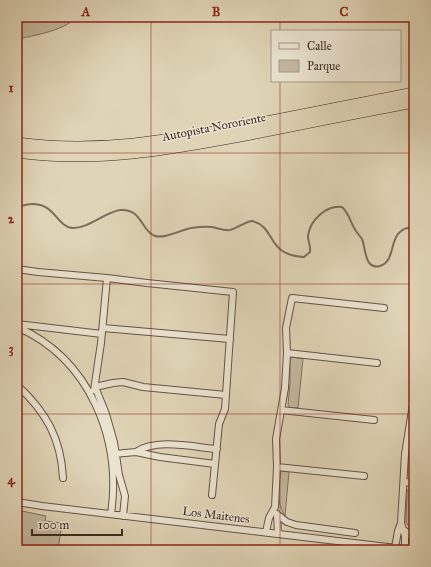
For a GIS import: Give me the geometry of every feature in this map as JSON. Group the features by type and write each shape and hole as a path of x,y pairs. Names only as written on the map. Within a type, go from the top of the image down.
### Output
{"highway":[{"name":"Autopista Nororiente","path":"17,143 72,148 141,145 190,137 414,93"},
{"name":"Autopista Nororiente","path":"17,152 72,156 150,152 414,102"}],"street":[{"path":"17,269 233,292 226,395 224,414 219,424 212,494"},
{"path":"91,394 95,387 103,331 107,278"},
{"path":"266,532 275,507 277,467 276,435 286,383 286,328 292,298 384,308"},
{"path":"17,324 230,339"},
{"path":"28,332 29,328 33,326"},
{"path":"17,327 28,332 60,356 76,373 91,394 104,422 114,454 125,496 123,516"},
{"path":"287,353 377,364"},
{"path":"95,387 123,382 143,387 226,395"},
{"path":"17,385 39,407 52,428 60,452 63,478"},
{"path":"95,387 111,428 114,454 114,489 111,514"},
{"path":"17,394 22,390"},
{"path":"395,548 401,523 405,454 412,425 414,398"},
{"path":"281,410 374,420"},
{"path":"136,452 146,446 157,444 217,449"},
{"path":"114,454 136,452 160,457 215,464"},
{"path":"277,467 364,476"},
{"path":"404,482 414,484"},
{"name":"Los Maitenes","path":"17,502 412,550"},
{"path":"275,507 278,515 278,534"},
{"path":"278,515 287,522 296,525 355,533"},
{"path":"401,523 405,536 405,549"},
{"path":"404,530 414,538"}],"green space":[{"path":"17,17 76,17 65,26 57,29 17,39"},
{"path":"293,357 303,359 298,408 290,408 288,405 290,359"},
{"path":"282,471 289,472 285,516 279,500 280,473"},
{"path":"407,490 414,491 414,517 412,531 406,522"},
{"path":"17,510 46,516 45,521 62,523 58,550 17,550"}],"waterway":[{"path":"17,207 30,204 46,207 62,223 72,228 84,226 114,211 127,210 137,216 150,233 159,237 199,227 214,227 223,230 230,230 252,221 260,224 277,246 283,251 292,255 304,257 310,252 308,236 309,230 315,219 330,208 342,207 362,239 368,262 375,266 380,266 386,263 399,233 405,229 414,227"}]}
